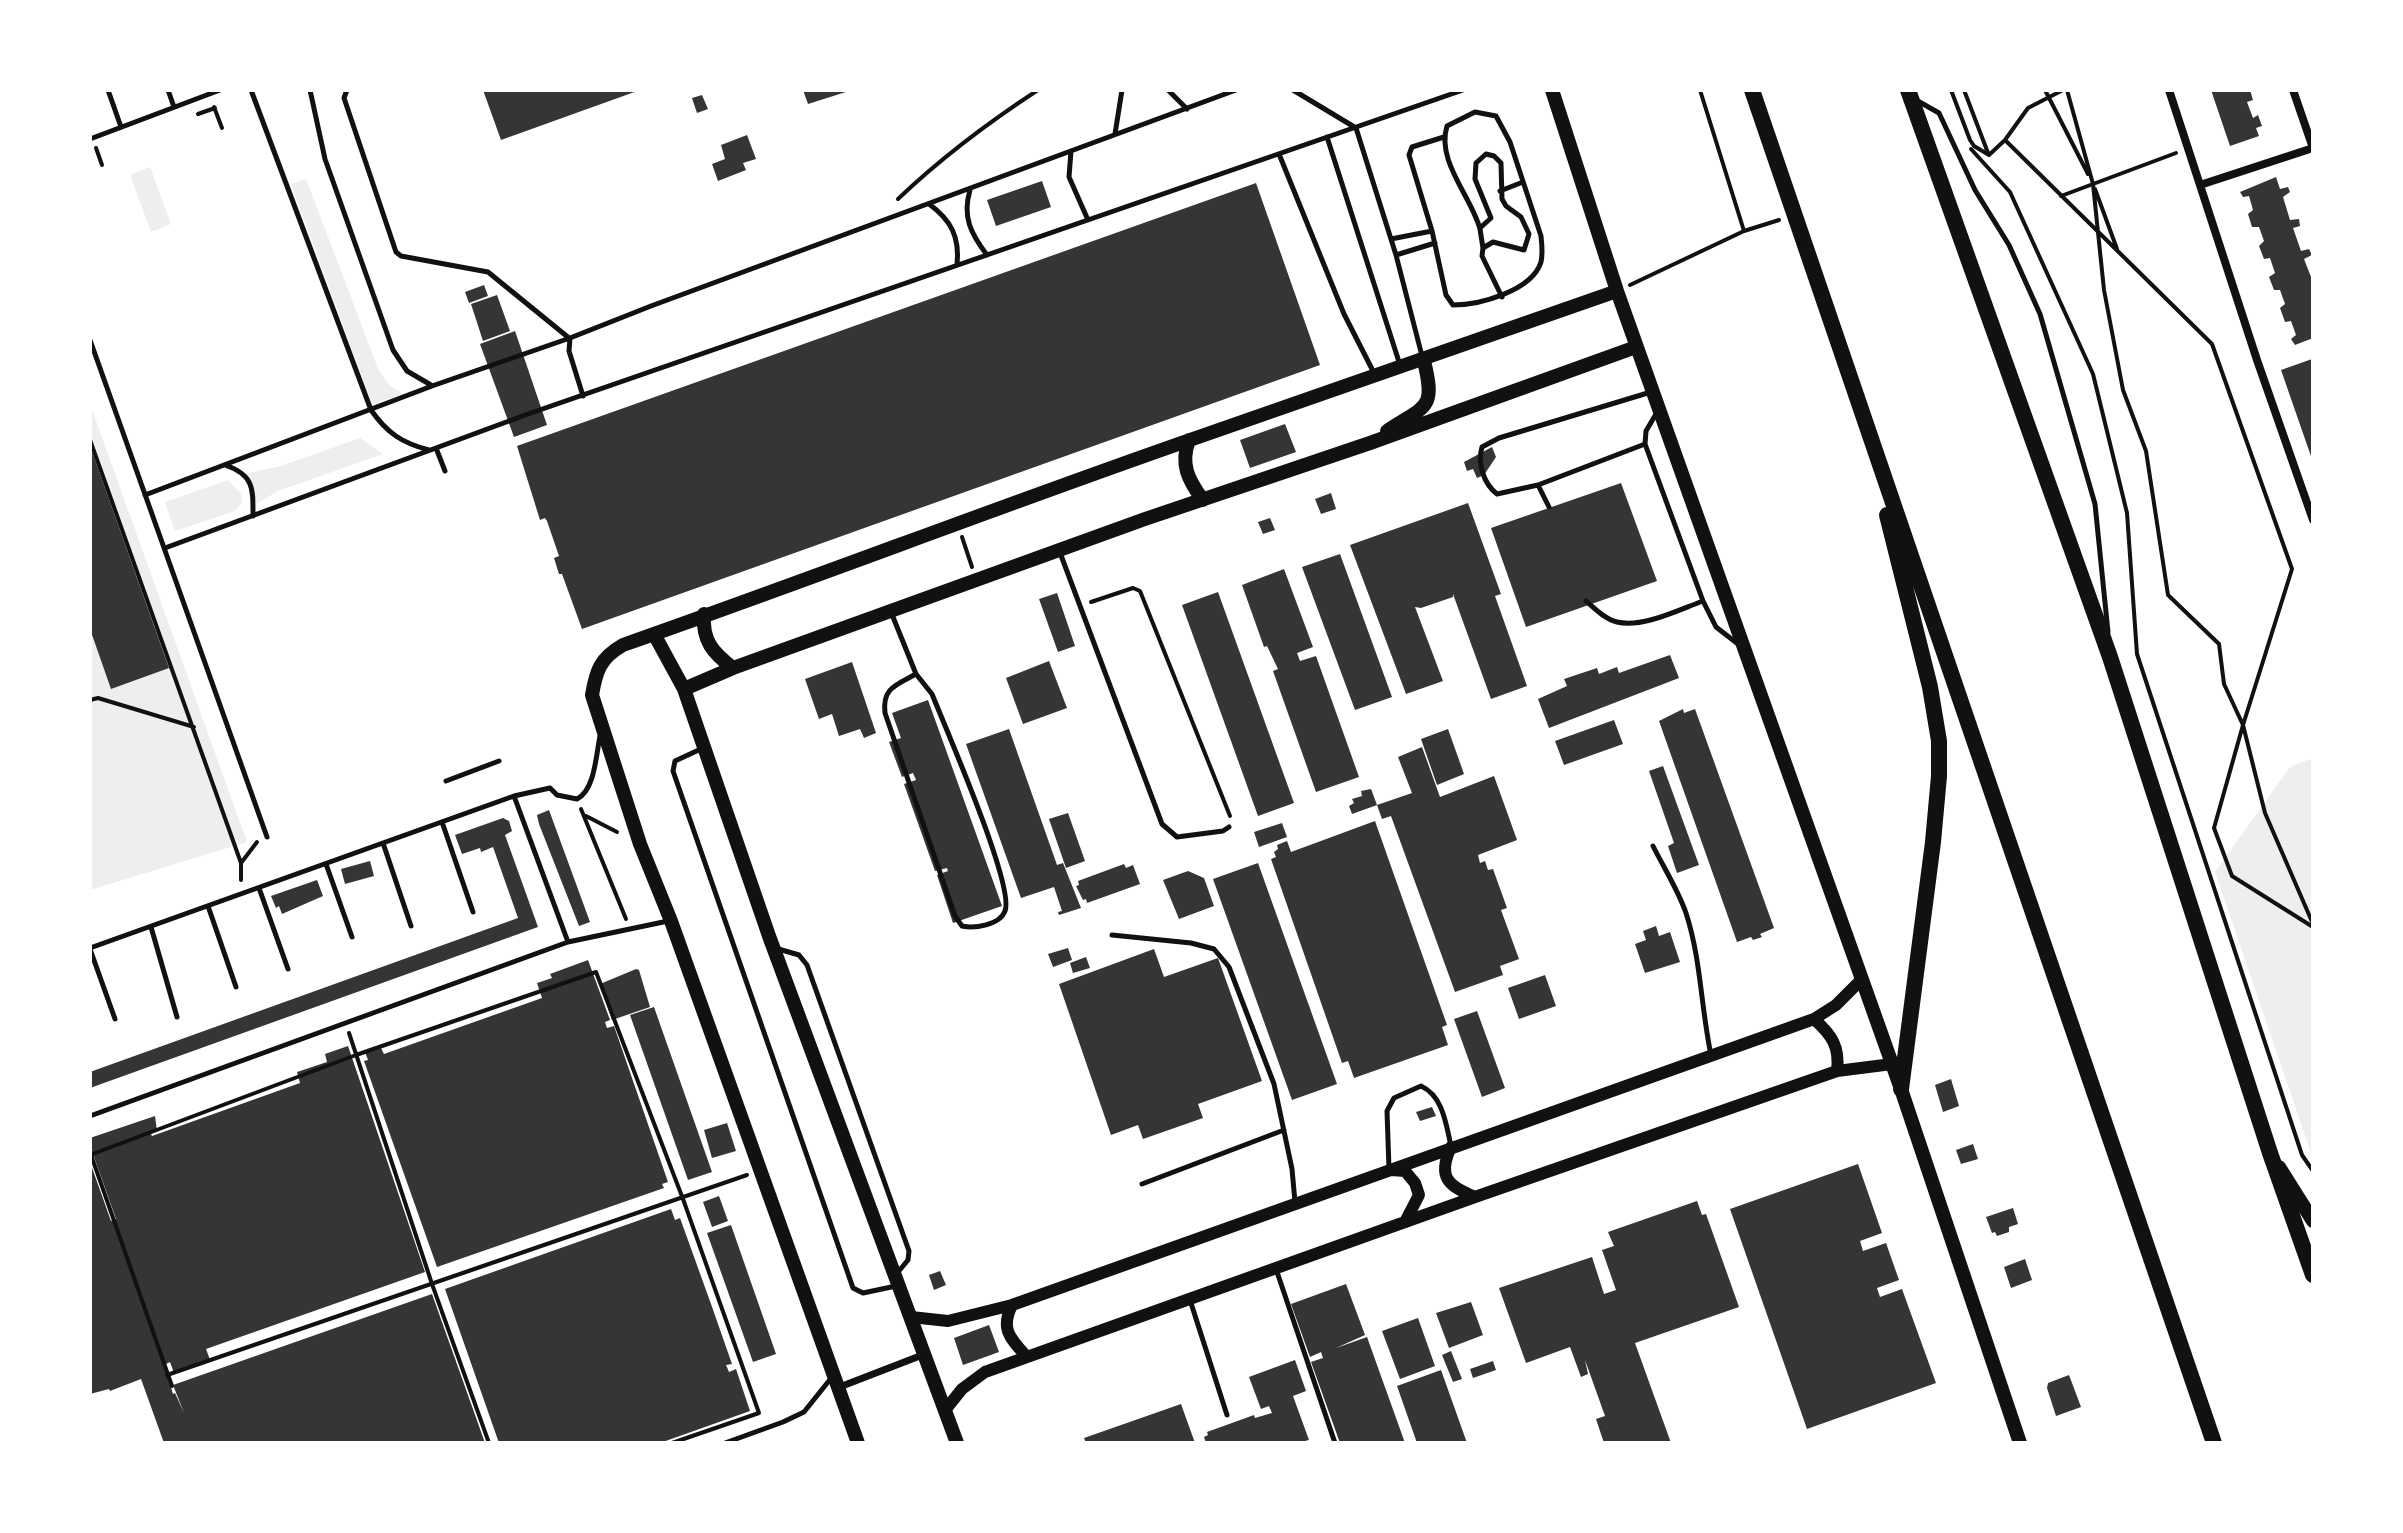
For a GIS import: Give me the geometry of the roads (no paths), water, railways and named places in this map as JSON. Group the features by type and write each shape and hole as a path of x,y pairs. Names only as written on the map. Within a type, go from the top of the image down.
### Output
{"highway":[{"path":"1752,90 2214,1443"},
{"path":"1910,93 2110,657 2270,1153 2313,1275"},
{"path":"1859,401 1930,687 1939,741 1933,842 1901,1089"}],"main road":[{"path":"1552,90 1636,347 1901,1089 2020,1443"},
{"path":"858,1443 671,921 640,844 592,695 596,669 614,650 704,614 1617,291"},
{"path":"684,689 733,668 1059,550 1636,347"},
{"path":"1370,443 1430,399 1424,361"},
{"path":"1189,440 1184,465 1192,486 1203,500"},
{"path":"704,614 704,634 708,643 714,653 733,668"},
{"path":"654,634 684,689 773,947 957,1443"},
{"path":"2270,1153 2313,1221"}],"street":[{"path":"2169,90 2313,520"},
{"path":"2200,185 2313,148 2293,90"},
{"path":"911,1317 948,1321 1012,1305 1814,1019 1836,1005 1862,979"},
{"path":"1814,1019 1834,1040 1839,1055 1837,1071"},
{"path":"946,1409 962,1389 985,1372 1837,1071 1892,1064"},
{"path":"1451,1147 1445,1159 1445,1174 1455,1189 1475,1197"},
{"path":"1389,1169 1405,1171 1415,1183 1419,1195 1405,1222"},
{"path":"1012,1305 1005,1318 1006,1324 1010,1336 1027,1357"},
{"path":"835,1382 925,1354"}],"lane":[{"path":"108,90 121,127"},
{"path":"168,90 174,107"},
{"path":"90,139 220,90"},
{"path":"251,90 371,410 391,435 406,443 433,449 445,471"},
{"path":"310,90 325,159 393,350 407,371 432,386"},
{"path":"347,90 344,98 396,252 401,256 488,272 570,338"},
{"path":"1115,134 1122,90"},
{"path":"1168,90 1187,109"},
{"path":"145,495 1236,90"},
{"path":"1293,90 1356,128 1396,255 1424,361"},
{"path":"165,548 583,396 1463,90"},
{"path":"1910,93 1939,113 1975,190 2009,245 2040,314 2095,504 2110,657"},
{"path":"1444,137 1412,147 1409,155 1450,303 1458,306 1502,297 1532,276 1541,262 1541,236 1510,142 1496,116 1475,112 1447,126 1444,137 1447,154 1480,228 1482,256 1502,297"},
{"path":"1327,137 1402,368"},
{"path":"1071,150 1069,177 1088,220"},
{"path":"1279,154 1344,314 1376,377"},
{"path":"1480,228 1491,218 1475,179 1476,163 1486,154 1494,156 1501,163 1500,191 1506,206 1521,217 1529,234 1524,250 1493,242 1483,248"},
{"path":"1500,191 1523,182"},
{"path":"970,189 966,213 975,239 987,255"},
{"path":"929,204 948,220 954,231 959,249 957,265"},
{"path":"1521,217 1532,210"},
{"path":"1391,239 1432,231"},
{"path":"1396,255 1435,243"},
{"path":"570,338 569,351 583,396"},
{"path":"90,340 266,834"},
{"path":"1645,444 1538,485 1497,494 1488,487 1479,458 1482,447 1499,438 1652,391"},
{"path":"1659,410 1646,431 1645,444 1703,601 1716,627 1730,640 1743,646"},
{"path":"225,465 243,471 249,480 253,516"},
{"path":"1538,485 1549,507"},
{"path":"1059,550 1162,824 1177,837 1223,831 1229,827"},
{"path":"1586,601 1598,612 1620,623 1641,622 1703,601"},
{"path":"890,611 916,674 932,694 996,860 1007,899 1005,912 998,920 972,929 962,926 955,916 885,713 883,700 890,688 916,674"},
{"path":"115,1019 90,948 514,796 550,788 557,795 577,799 585,793 589,784 602,728"},
{"path":"704,748 675,761 673,771 853,1288 863,1293 897,1281 908,1260 909,1251 807,965 799,955 773,947"},
{"path":"446,781 499,761"},
{"path":"514,796 568,942"},
{"path":"442,822 473,912"},
{"path":"383,843 411,926"},
{"path":"1653,846 1685,913 1697,957 1704,1023 1711,1055"},
{"path":"326,864 352,937"},
{"path":"259,888 288,969"},
{"path":"208,906 236,987"},
{"path":"90,1116 568,942 671,921"},
{"path":"151,927 177,1017"},
{"path":"1112,935 1191,943 1214,949 1229,967 1274,1084 1292,1169 1295,1203"},
{"path":"1389,1169 1387,1111 1394,1098 1421,1086 1431,1090 1444,1113 1451,1147"},
{"path":"1142,1184 1284,1130"},
{"path":"1276,1268 1335,1443"},
{"path":"1190,1299 1227,1415"},
{"path":"725,1443 742,1440 804,1412 835,1382"}]}
